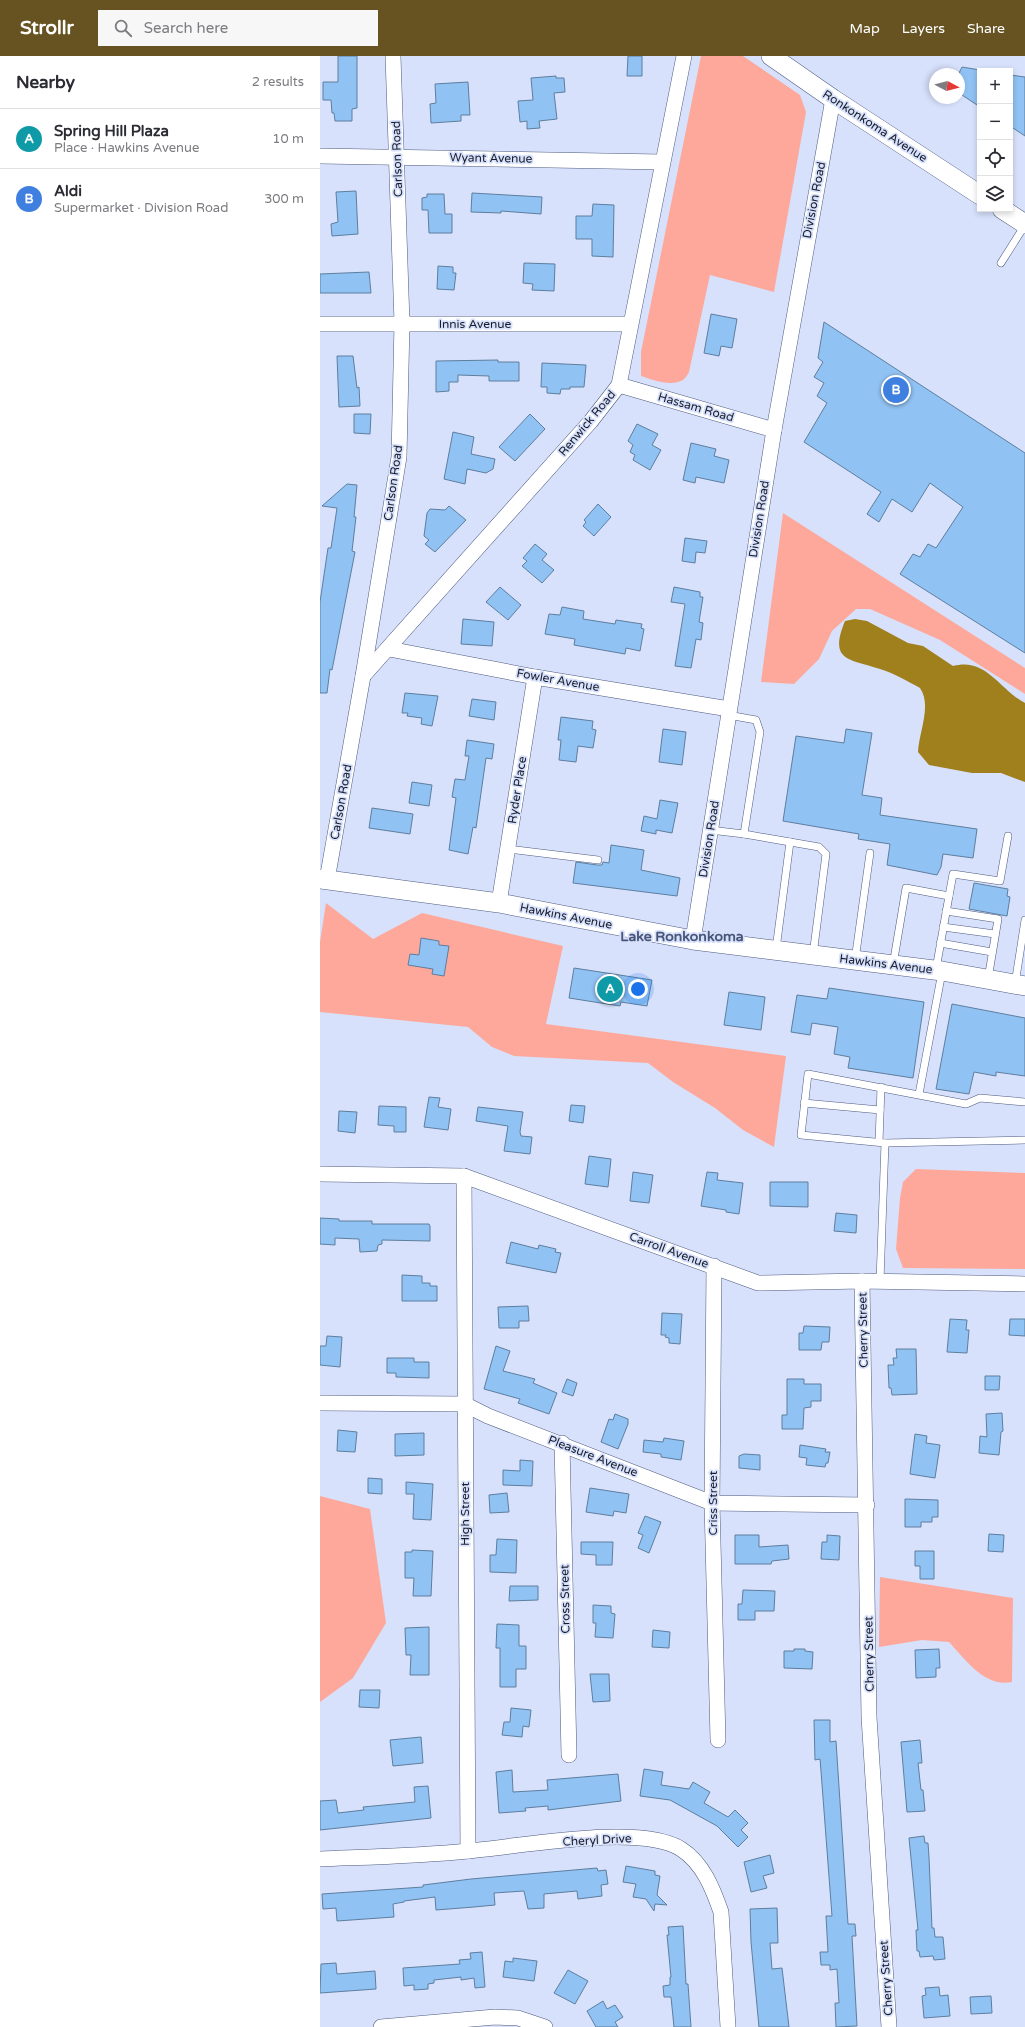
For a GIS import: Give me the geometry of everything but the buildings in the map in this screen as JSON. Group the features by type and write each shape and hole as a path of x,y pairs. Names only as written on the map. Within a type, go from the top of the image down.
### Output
{"street":[{"name":"Carlson Road","path":"323,880 363,676 398,457 402,324 398,157 393,56"},
{"name":"Renwick Road","path":"363,676 389,649 591,421 619,385 684,56"},
{"name":"Ronkonkoma Avenue","path":"771,56 833,99 977,193"},
{"name":"Division Road","path":"693,940 774,430 833,99"},
{"name":"Wyant Avenue","path":"320,156 662,162"},
{"path":"1006,212 1025,225"},
{"name":"Innis Avenue","path":"320,324 630,324"},
{"name":"Hassam Road","path":"619,385 774,430"},
{"name":"Fowler Avenue","path":"389,649 728,712"},
{"name":"Ryder Place","path":"499,903 535,677"},
{"name":"Hawkins Avenue","path":"323,880 499,903 693,940 939,971 1020,985"},
{"name":"Carroll Avenue","path":"320,1174 464,1176 758,1283 862,1281 1025,1284"},
{"name":"High Street","path":"464,1176 464,1404 468,1851"},
{"name":"Criss Street","path":"714,1266 712,1503 718,1740"},
{"name":"Cherry Street","path":"862,1281 867,1505 869,1717 889,2027"},
{"name":"Pleasure Avenue","path":"320,1403 464,1404 488,1416 562,1443 712,1503 867,1505"},
{"name":"Cross Street","path":"562,1443 569,1756"},
{"name":"Cheryl Drive","path":"320,1859 468,1851 562,1841 632,1837 660,1841 681,1849 701,1868 715,1894 721,1912 728,2027"},
{"path":"381,2027 495,2016 518,2018 545,2027"}],"lane":[{"path":"1000,263 1025,225"},
{"path":"728,712 756,720 760,732 744,834"},
{"path":"710,830 744,834 819,847 826,854 813,955"},
{"path":"919,1094 939,971 940,943 953,874 1000,881 1008,836"},
{"path":"776,951 790,842"},
{"path":"508,849 598,860"},
{"path":"855,960 870,854"},
{"path":"893,965 906,888 949,896"},
{"path":"946,911 998,919 988,979"},
{"path":"1020,985 1025,920"},
{"path":"943,927 995,934"},
{"path":"940,943 992,952"},
{"path":"1025,1102 980,1098 966,1104 808,1074 801,1135 882,1142 1025,1140"},
{"path":"880,1282 882,1142 880,1110 881,1087"},
{"path":"804,1103 880,1110"}],"shaded area":[{"path":"701,56 743,56 800,95 806,112 774,292 710,275 689,372 683,380 668,383 641,376 641,352"},
{"path":"783,513 1025,668 1025,694 940,640 870,609 856,609 832,631 819,659 794,684 761,682"},
{"path":"855,619 867,621 908,643 923,646 953,666 965,664 975,666 992,676 1025,703 1025,782 1001,773 972,773 929,765 918,752 925,710 925,702 920,688 900,677 851,660 845,657 841,652 839,644 840,634 845,621"},
{"path":"326,903 373,939 422,913 563,946 546,1024 786,1056 774,1147 743,1130 715,1108 673,1082 648,1063 514,1056 492,1047 468,1027 320,1012 320,942"},
{"path":"916,1169 1025,1173 1025,1269 903,1268 896,1249 900,1198 903,1182"},
{"path":"320,1496 370,1509 386,1623 353,1678 320,1702"},
{"path":"880,1577 1013,1598 1012,1682 1002,1683 993,1681 976,1671 949,1642 922,1640 879,1647"}],"place":[{"name":"Aldi","path":"896,390"},
{"name":"Spring Hill Plaza","path":"610,989"}],"district":[{"name":"Lake Ronkonkoma","path":"682,936"}]}
